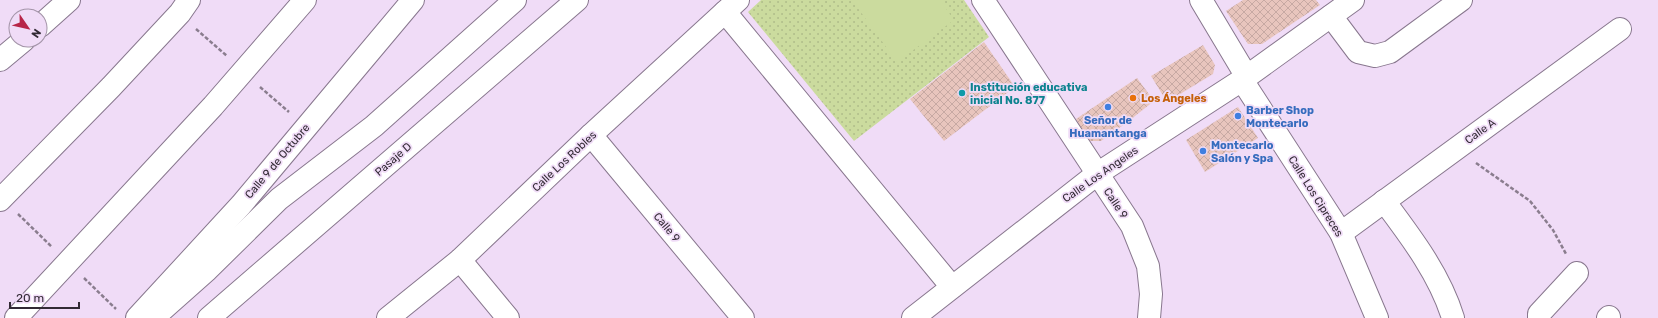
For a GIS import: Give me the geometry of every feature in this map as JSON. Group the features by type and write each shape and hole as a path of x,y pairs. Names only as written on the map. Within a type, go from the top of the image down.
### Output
{"street":[{"path":"48,19 69,0"},
{"path":"0,200 111,88 180,13 189,0"},
{"path":"16,318 214,106 305,0"},
{"name":"Calle 9 de Octubre","path":"145,317 413,0"},
{"path":"145,317 207,270 279,199 374,126 515,0"},
{"name":"Pasaje D","path":"209,318 577,0"},
{"name":"Calle 9","path":"983,0 1132,226 1148,266 1152,294 1149,318"},
{"name":"Calle Los Cipreces","path":"1201,0 1244,78 1341,233 1377,318"},
{"name":"Calle Los Angeles","path":"913,318 1097,174 1244,78 1353,0"},
{"path":"1331,16 1358,52 1375,56 1390,52 1461,0"},
{"path":"731,6 952,287"},
{"name":"Calle Los Robles","path":"388,318 460,260 591,135 731,6"},
{"name":"Calle A","path":"1341,233 1620,29"},
{"path":"0,60 14,48"},
{"name":"Calle 9","path":"591,135 743,318"},
{"path":"1384,201 1419,248 1448,302 1453,318"},
{"path":"460,260 508,318"},
{"path":"1539,318 1539,314 1577,273"}],"path":[{"path":"1455,149 1530,200 1553,230 1577,273"}],"green space":[{"path":"761,0 964,0 989,37 854,141 748,12"},
{"path":"852,0 940,0 954,20 897,62"}],"building":[{"path":"1243,0 1316,0 1320,5 1262,44 1248,44 1226,11"},
{"name":"Institución educativa inicial No. 877","path":"984,42 1015,87 944,141 910,99"},
{"path":"1203,45 1215,65 1213,74 1167,102 1151,76"},
{"name":"Señor de Huamantanga","path":"1137,78 1154,101 1101,141 1088,141 1076,119"},
{"path":"1238,107 1258,138 1205,172 1186,140"}],"place":[{"name":"Institución educativa inicial No. 877","path":"962,93"},
{"name":"Los Ángeles","path":"1133,98"},
{"name":"Señor de Huamantanga","path":"1108,107"},
{"name":"Barber Shop Montecarlo","path":"1238,116"},
{"name":"Montecarlo Salón y Spa","path":"1203,151"}]}
